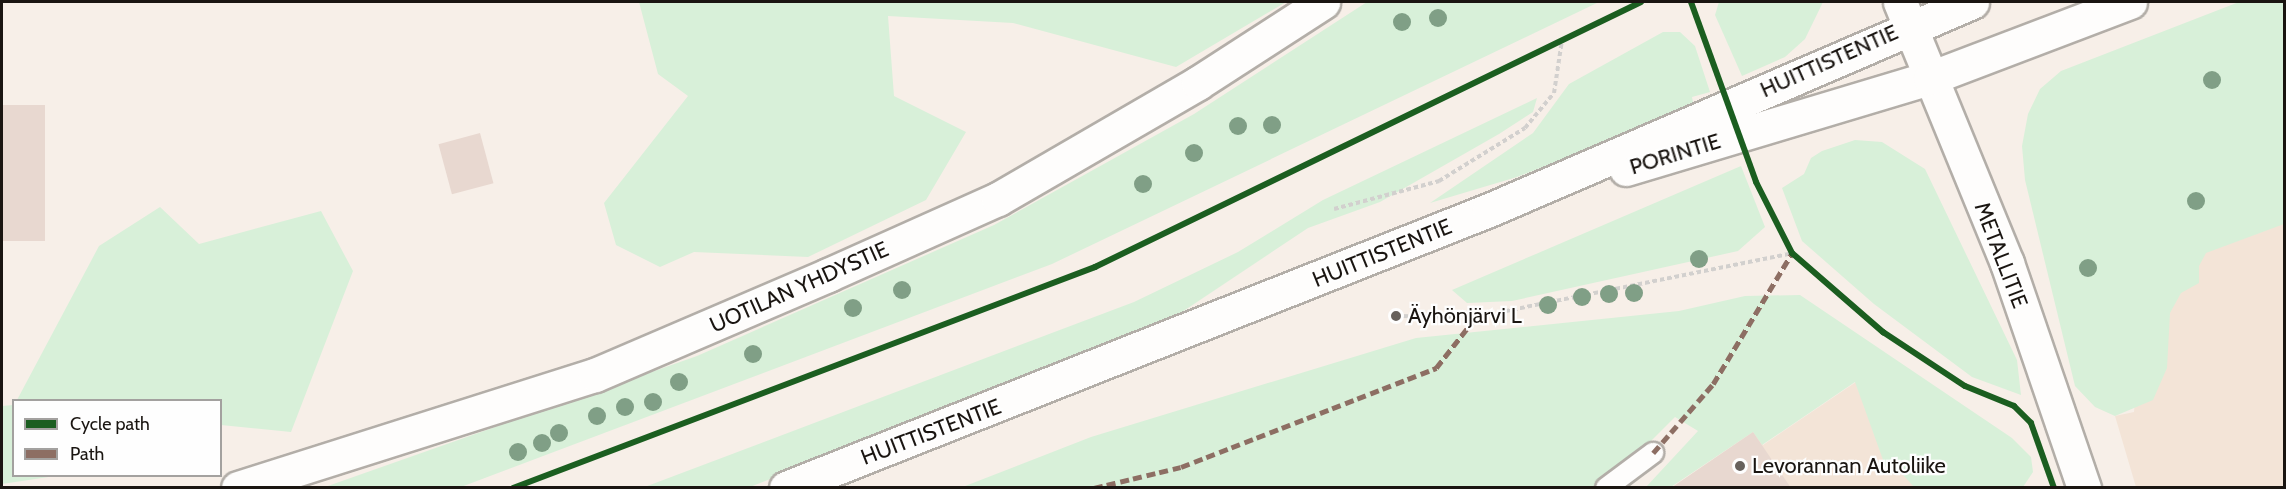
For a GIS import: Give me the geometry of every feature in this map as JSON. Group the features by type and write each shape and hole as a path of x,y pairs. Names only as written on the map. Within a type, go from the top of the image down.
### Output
{"main road":[{"name":"UOTILAN YHDYSTIE","path":"238,488 595,375 828,275 998,198 1198,83 1323,2"},
{"name":"HUITTISTENTIE","path":"786,488 1489,210 1905,13 1972,2"},
{"path":"1930,78 2130,2"},
{"name":"METALLITIE","path":"1905,13 2007,263 2084,488"},
{"name":"PORINTIE","path":"1489,210 1930,78"}],"lane":[{"path":"1606,488 1653,453"}],"path":[{"path":"1552,45 1572,35"},
{"path":"1334,209 1439,181 1525,128 1554,93 1562,40"},
{"path":"1784,240 1800,261"},
{"path":"1396,315 1476,317 1792,253"}],"shaded area":[{"path":"2284,198 2284,487 2136,487 2115,416 2134,412 2147,250"},
{"path":"1856,382 1944,488 1671,488 1753,432 1763,445"}],"green space":[{"path":"639,2 1286,2 1176,67 1013,23 888,16 894,96 966,132 926,200 808,257 694,252 660,267 616,245 604,203 688,96 658,74"},
{"path":"1367,2 1599,2 1052,264 461,487 325,487 697,356 994,225 1194,114"},
{"path":"1719,2 1823,2 1805,39 1785,57 1742,76 1715,15"},
{"path":"2239,2 2284,2 2284,224 2206,253 2199,266 2199,283 2181,293 2170,313 2167,368 2153,400 2115,416 2095,407 2075,386 2025,180 2022,146 2028,114 2040,89 2061,71"},
{"path":"1663,32 1680,32 1695,46 1710,92 1692,97 1694,108 1517,177 1430,203 1533,133 1569,84"},
{"path":"1537,98 1533,112 1499,134 1380,202 1308,228 1167,322 750,487 642,488 1134,302 1238,252 1323,200"},
{"path":"1855,140 1882,142 1925,169 2017,360 2021,395 1972,377 1874,304 1802,241 1782,188 1804,174 1811,158 1822,151"},
{"path":"1741,166 1765,227 1738,251 1512,301 1467,303 1452,290"},
{"path":"160,207 199,244 321,211 353,271 291,432 222,425 222,399 18,399 99,246"},
{"path":"1800,295 2012,438 2031,457 2033,472 2023,487 1914,487 1894,465 1887,471 1855,382 1762,445 1753,432 1671,487 1646,487 1698,431 1675,417 1636,456 1592,487 960,488 1091,437 1416,338 1679,311 1745,296"},
{"path":"12,405 12,477 48,477 2,484 2,406"}],"building":[{"path":"2,105 45,105 45,241 2,241"},
{"path":"480,133 493,183 452,194 438,144"},
{"name":"Levorannan Autoliike","path":"1753,432 1791,488 1671,488"}],"marked path":[{"path":"1653,453 1713,384 1792,253"},
{"path":"1094,488 1181,467 1436,368 1476,317"}],"cycle path":[{"path":"513,488 1095,267 1641,2"},
{"path":"1691,2 1756,182 1792,253 1883,332 1965,386 2014,406 2031,423 2054,488"}],"place":[{"name":"Äyhönjärvi L","path":"1396,316"},
{"name":"Levorannan Autoliike","path":"1740,466"}]}
